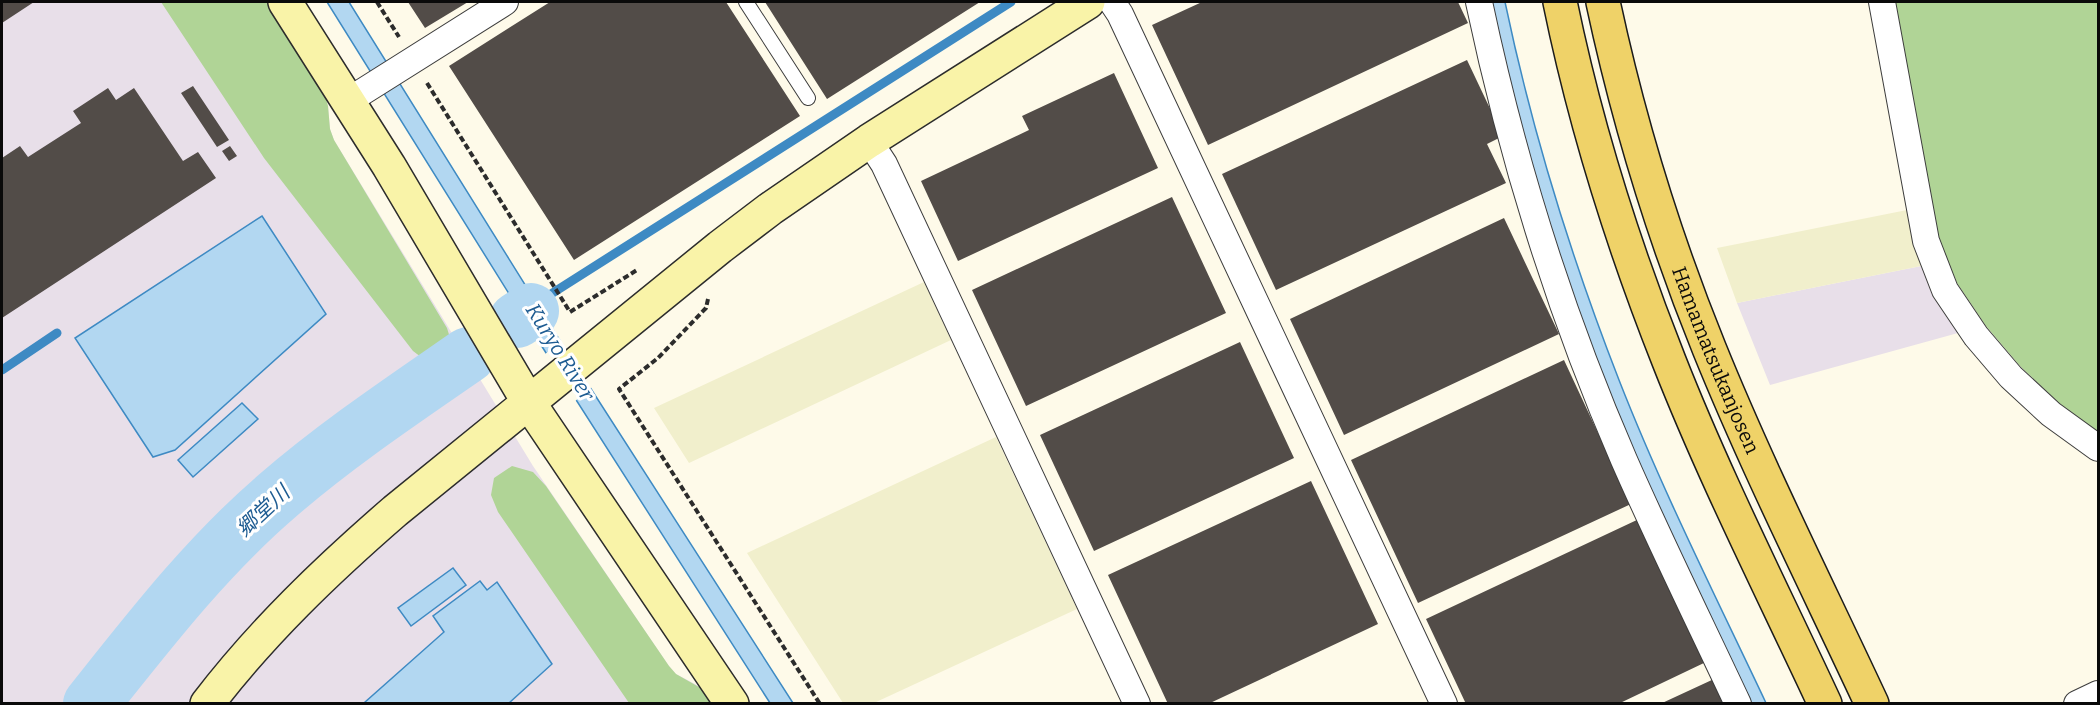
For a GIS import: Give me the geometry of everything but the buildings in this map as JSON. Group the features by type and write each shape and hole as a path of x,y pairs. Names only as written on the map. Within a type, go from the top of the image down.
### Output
{"main road":[{"path":"1560,2 1600,160 1621,228 1661,340 1721,482 1825,704"},
{"name":"Hamamatsukanjosen","path":"1603,2 1640,148 1700,325 1735,411 1872,704"}],"street":[{"path":"285,2 356,97 389,166 539,394 732,704"},
{"path":"356,97 505,2"},
{"path":"207,704 256,645 346,554 395,511 720,247 770,209 869,141 1088,2"},
{"path":"1112,2 1120,14 1444,704"},
{"path":"1479,2 1504,111 1524,182 1570,322 1624,459 1738,704"},
{"path":"1882,2 1926,241 1945,290 1976,336 2011,377 2051,414 2098,448"},
{"path":"869,141 884,164 1137,704"},
{"path":"2077,704 2098,694"}],"lane":[{"path":"746,2 808,98"}],"path":[{"path":"377,2 411,61 570,312 640,267"},
{"path":"702,292 708,299 706,308 658,358 619,389 820,704"}],"shaded area":[{"path":"2,2 268,2 328,106 330,129 334,140 533,466 669,666 676,674 697,685 716,703 2,703"},
{"path":"1907,210 1913,244 1921,266 1737,303 1717,248"},
{"path":"1921,266 1933,297 1958,333 1770,385 1737,303"},
{"path":"924,282 951,340 689,463 654,408"},
{"path":"996,437 1077,609 874,703 843,703 747,553"}],"green space":[{"path":"161,2 268,2 323,87 334,140 447,328 451,341 449,355 439,362 425,360 413,351 264,158"},
{"path":"1895,2 2098,2 2098,432 2059,403 2020,366 1986,326 1957,283 1938,236"},
{"path":"512,466 533,472 546,486 669,666 676,674 706,691 716,703 629,703 498,512 491,495 494,478"}],"water":[{"name":"Kuryo River","path":"327,2 349,2 557,336 793,703 770,703 541,345"},
{"path":"1491,2 1505,2 1527,98 1554,193 1601,334 1619,380 1671,503 1766,703 1750,703 1662,514 1600,370 1567,282 1542,203"},
{"path":"262,216 326,314 175,450 153,457 75,338"},
{"path":"242,403 258,419 193,477 178,460"},
{"path":"453,568 466,585 411,626 398,608"},
{"path":"480,581 487,590 497,582 552,664 509,703 364,703 444,632 433,616"}],"pier":[{"path":"563,339 593,386 574,402 544,355"}],"waterway":[{"name":"Kuryo River","path":"529,308 1011,2"},
{"name":"郷堂川","path":"517,320 531,311"},
{"path":"2,370 57,333"},
{"name":"郷堂川","path":"91,704 179,595 251,519 347,440 468,355"}]}
